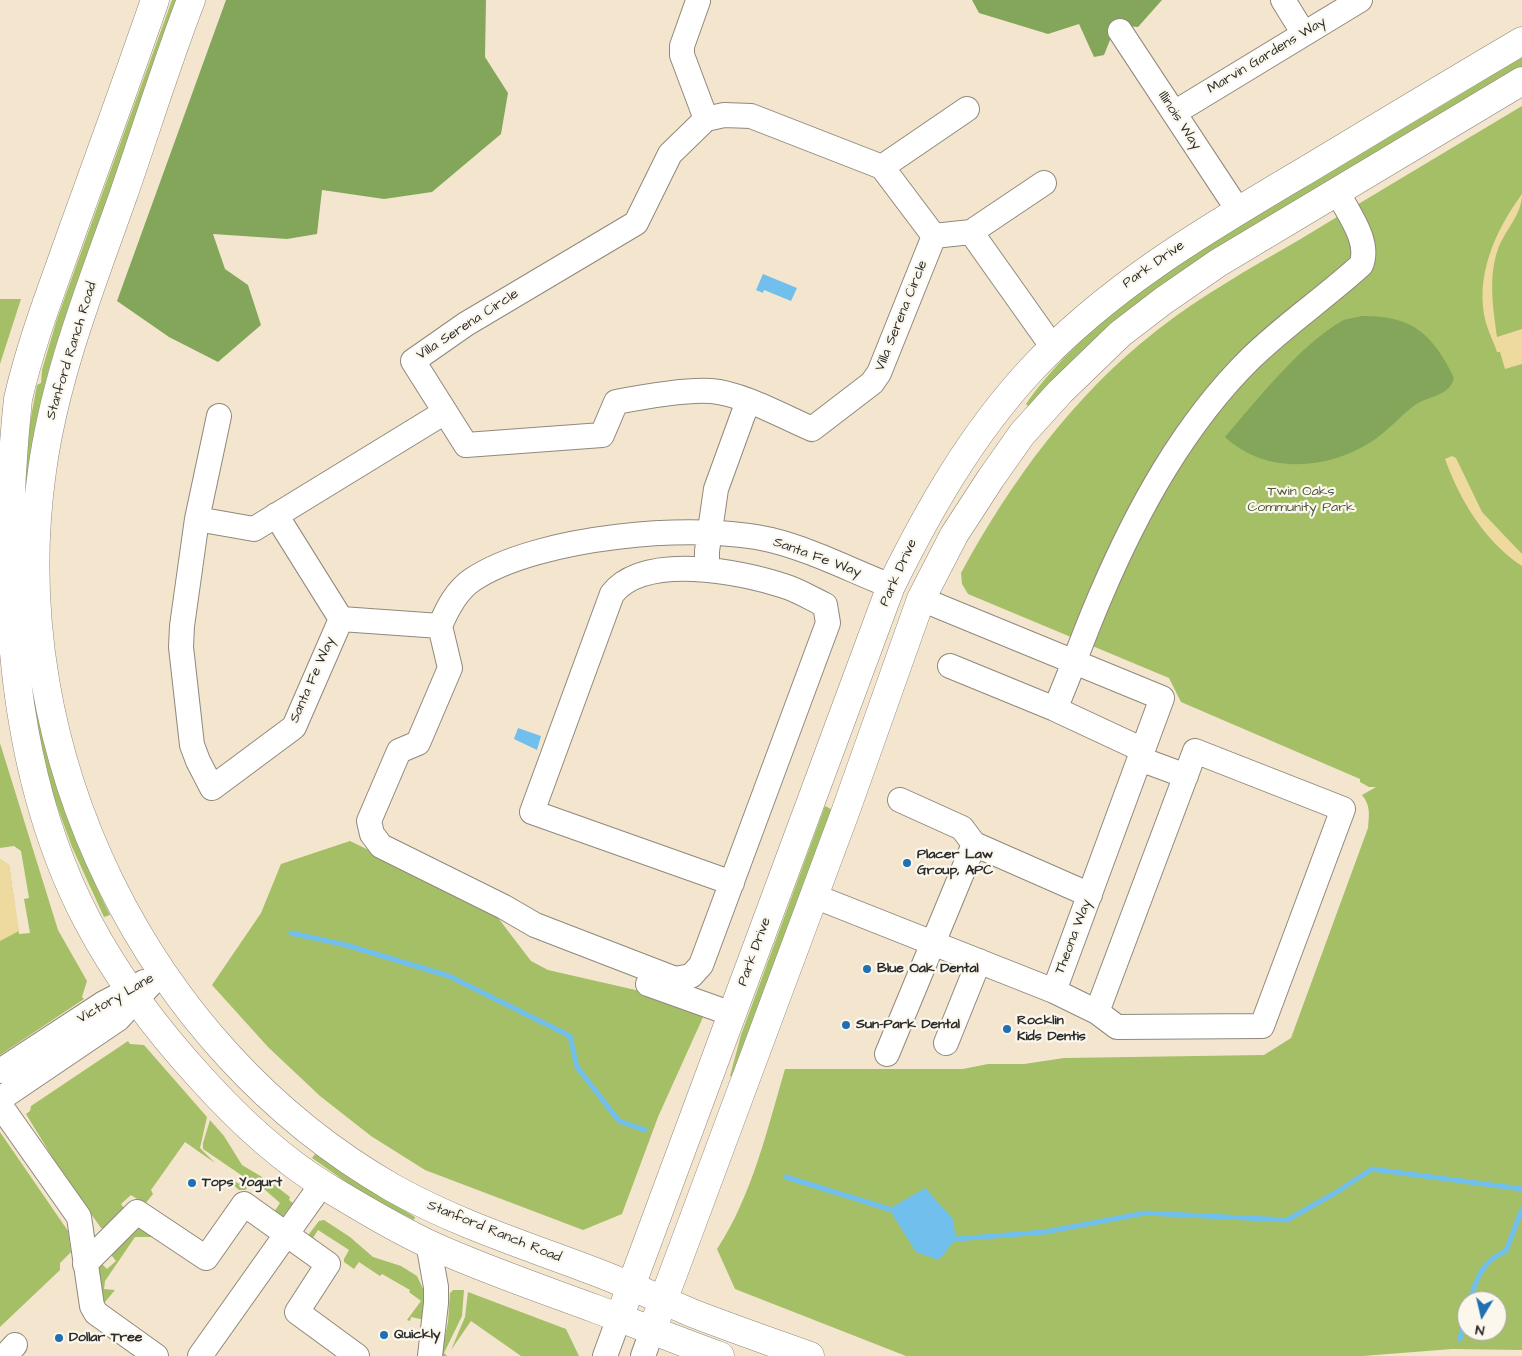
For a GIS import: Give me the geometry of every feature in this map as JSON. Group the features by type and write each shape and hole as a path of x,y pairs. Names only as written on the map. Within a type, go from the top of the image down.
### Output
{"main road":[{"path":"155,0 40,324 19,397 6,472 1,587 7,663 21,738 33,783 70,884 87,919 132,994 172,1045 223,1102 250,1128 322,1184 428,1243 478,1265 720,1356"},
{"name":"Stanford Ranch Road","path":"191,0 169,58 64,368 47,439 41,475 36,548 38,621 42,656 56,728 73,790 88,833 118,899 161,973 223,1050 248,1077 302,1126 362,1168 393,1188 459,1221 810,1356"},
{"name":"Park Drive","path":"619,1318 891,586 938,495 970,447 1006,400 1054,349 1116,291 1150,266 1238,210 1522,41"},
{"path":"652,1330 846,810 921,599 954,535 990,478 1022,434 1090,361 1163,301 1218,263 1522,80"},
{"path":"921,599 917,578 928,553 962,494 1007,432 1006,400"},
{"path":"846,810 853,753 908,605 906,596 891,586"}],"street":[{"path":"1283,0 1304,34"},
{"name":"Marvin Gardens Way","path":"1174,112 1360,0"},
{"path":"698,1 682,46 682,55 706,119 724,115 751,116 882,168 934,236 971,232 1044,183"},
{"name":"Illinois Way","path":"1120,31 1238,210"},
{"path":"882,168 967,109"},
{"name":"Villa Serena Circle","path":"706,119 670,154 636,224 466,324 413,361 466,445 602,435 616,402 652,396 712,391 748,401 812,429 872,383 880,373 934,236"},
{"path":"1055,709 1076,662 1100,597 1144,502 1194,426 1252,358 1362,265 1364,254 1362,241 1337,191"},
{"path":"971,232 1054,349"},
{"path":"707,570 707,551 716,489 748,401"},
{"path":"219,416 196,519 254,529 446,412"},
{"path":"276,515 341,619 440,626 450,668 418,743 399,751 369,821 372,834 381,846 504,907 535,925 675,979 691,976 701,965 732,883 828,623 826,606 785,586 747,575 707,570 670,570 634,577 621,584 612,594 532,812 732,883"},
{"name":"Santa Fe Way","path":"196,519 182,626 182,647 192,745 212,788 294,727 341,619"},
{"name":"Santa Fe Way","path":"440,626 450,602 471,580 504,563 545,550 586,541 711,531 771,540 891,586"},
{"path":"921,599 1076,662"},
{"name":"Theona Way","path":"814,896 1054,991 1162,698 1076,662"},
{"path":"950,666 1055,709 1186,776"},
{"path":"1054,991 1097,1012 1117,1028 1262,1026 1343,810 1195,752 1097,1012"},
{"path":"900,800 962,828 974,844 1090,895"},
{"path":"887,1054 974,844"},
{"path":"602,951 605,969 732,1014"},
{"path":"946,1043 979,961"},
{"name":"Victory Lane","path":"0,1071 132,994 161,973"},
{"name":"Victory Lane","path":"0,1099 118,1019 132,994"},
{"path":"0,1104 79,1218 92,1306 96,1313 156,1356"},
{"path":"200,1356 322,1184"},
{"path":"85,1264 137,1212 206,1258 244,1204 328,1264 297,1312 357,1356"},
{"path":"428,1243 436,1302 430,1356"},
{"name":"Park Drive","path":"605,1356 619,1318"},
{"path":"643,1356 652,1330"}],"green space":[{"path":"172,0 179,0 76,286 44,389 31,456 24,523 24,590 30,657 42,723 60,789 82,853 110,915 104,917 72,847 50,787 21,650 18,608 26,444 37,385 41,383 42,370 57,319"},
{"path":"226,0 486,0 485,57 508,93 501,134 432,192 384,199 322,190 317,234 287,239 213,234 225,269 248,285 261,325 218,362 169,337 117,301"},
{"path":"972,0 1162,0 1138,27 1116,25 1104,55 1094,57 1079,24 1048,34 979,13"},
{"path":"1522,57 1522,68 1029,407 1026,404 1053,370 1082,340 1148,286 1219,239"},
{"name":"Twin Oaks Community Park","path":"1522,106 1522,1350 1452,1349 1363,1356 906,1356 735,1289 717,1249 740,1207 749,1185 765,1139 785,1069 963,1069 988,1064 1024,1064 1064,1058 1264,1055 1291,1038 1368,828 1368,807 1362,795 1376,787 1369,787 1360,782 1360,779 1181,702 1169,678 968,594 962,584 961,573 980,539 1023,473 1071,412 1098,383 1126,356 1173,318 1208,294"},
{"path":"0,299 21,299 0,364"},
{"path":"1361,316 1394,319 1419,330 1438,350 1454,378 1448,389 1415,405 1383,434 1371,442 1335,458 1316,463 1277,463 1259,458 1241,449 1225,437 1265,390 1310,344 1342,321"},
{"path":"0,743 58,930 87,981 82,997 84,999 0,1055 0,859 9,865 19,934 30,933 24,899 29,898 21,851 14,846 0,848"},
{"path":"825,806 831,809 828,826 736,1077 730,1076 741,1035"},
{"path":"350,841 492,910 531,961 548,970 662,996 704,1015 658,1117 622,1214 583,1230 425,1170 371,1136 320,1096 268,1047 212,985 261,913 281,864"},
{"path":"128,1041 130,1044 144,1045 207,1117 200,1148 215,1163 185,1142 151,1190 153,1194 145,1204 131,1195 121,1204 124,1208 106,1228 101,1228 59,1168 26,1114 30,1111 31,1106"},
{"path":"210,1120 224,1136 242,1165 272,1183 290,1197 289,1200 293,1203 283,1217 274,1212 280,1203 255,1181 245,1190 239,1190 231,1183 233,1180 239,1184 244,1177 203,1149"},
{"path":"0,1132 68,1231 71,1252 60,1263 60,1270 0,1327"},
{"path":"315,1154 415,1217 414,1220 366,1196 312,1158"},
{"path":"324,1220 350,1237 373,1257 401,1266 417,1276 424,1291 425,1320 411,1317 410,1321 407,1320 421,1301 409,1292 410,1290 382,1274 380,1276 359,1262 354,1269 344,1262 349,1250 318,1230 313,1238 309,1239 309,1234 319,1221"},
{"path":"136,1227 140,1227 152,1237 135,1237 105,1281 104,1289 115,1290 103,1302 96,1262 99,1261 107,1269 116,1261 108,1251"},
{"path":"453,1290 464,1290 462,1316 444,1353 447,1356 441,1356 448,1322 450,1293"},
{"path":"468,1292 566,1329 579,1356 521,1356 471,1321 451,1350 465,1317"}],"sand":[{"path":"1522,194 1516,216 1498,249 1493,270 1492,293 1497,337 1522,329 1522,364 1505,369 1500,352 1497,352 1486,323 1483,289 1489,255 1503,223"},
{"path":"1452,456 1456,458 1482,512 1522,554 1522,566 1508,556 1485,532 1466,504 1445,459"},
{"path":"0,859 9,865 19,931 0,941"}],"water":[{"path":"763,274 797,288 791,301 764,290 763,293 756,290"},
{"path":"518,728 541,736 537,750 514,739"},
{"path":"925,1188 953,1219 956,1239 939,1260 916,1252 889,1209"}],"waterway":[{"path":"291,933 346,945 449,976 570,1036 577,1067 619,1121 645,1130"},
{"path":"956,1239 1045,1232 1145,1213 1287,1220 1335,1193 1372,1169 1522,1189"},
{"path":"786,1177 889,1209"},
{"path":"1473,1291 1486,1265 1506,1251 1522,1209"}],"place":[{"name":"Placer Law Group, APC","path":"907,863"},
{"name":"Blue Oak Dental","path":"867,969"},
{"name":"Sun-Park Dental","path":"846,1025"},
{"name":"Rocklin Kids Dentis","path":"1007,1029"},
{"name":"Tops Yogurt","path":"192,1183"},
{"name":"Quickly","path":"384,1335"},
{"name":"Dollar Tree","path":"59,1338"}]}
